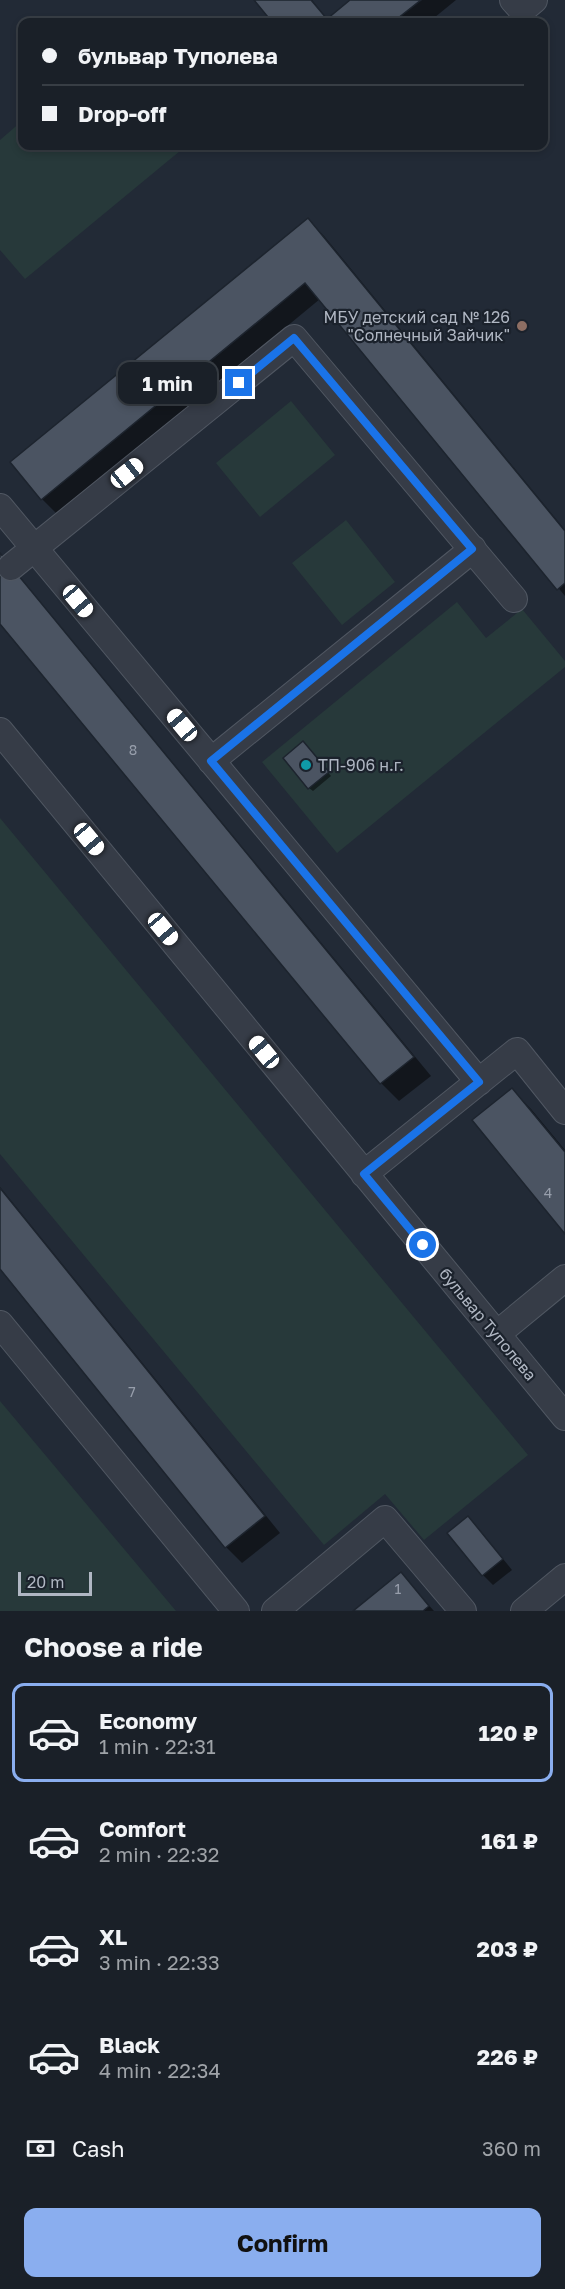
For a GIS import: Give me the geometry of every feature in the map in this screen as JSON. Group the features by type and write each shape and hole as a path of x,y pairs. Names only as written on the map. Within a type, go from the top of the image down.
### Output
{"street":[{"path":"513,0 522,10 534,0"},
{"path":"11,567 294,338 514,599"},
{"path":"0,507 479,1082"},
{"path":"211,761 472,549"},
{"name":"бульвар Туполева","path":"0,731 565,1417"},
{"path":"364,1174 517,1051 565,1111"},
{"path":"497,1335 565,1278"},
{"path":"0,1324 236,1611"},
{"path":"276,1611 385,1519 464,1611"},
{"path":"524,1611 565,1577"}],"shaded area":[{"path":"18,124 18,150 181,150 25,279 0,250 0,140"},
{"path":"291,401 335,455 260,517 216,463"},
{"path":"346,520 395,582 342,625 292,563"},
{"path":"457,602 486,638 522,609 565,661 565,667 337,853 262,762"},
{"path":"0,818 528,1455 424,1540 385,1494 324,1545 0,1154"},
{"path":"0,1401 176,1611 0,1611"}],"building":[{"path":"254,0 311,0 326,18 269,18"},
{"path":"350,0 421,0 398,18 328,18"},
{"path":"308,218 565,531 565,583 557,590 305,283 41,500 10,462"},
{"path":"0,553 414,1057 380,1084 0,624"},
{"name":"ТП-906 н.г.","path":"303,741 329,772 308,789 283,758"},
{"path":"512,1088 565,1152 565,1234 472,1120"},
{"path":"0,1188 265,1516 225,1548 0,1269"},
{"path":"468,1516 503,1559 482,1576 447,1533"},
{"path":"401,1572 429,1606 423,1611 353,1611"}],"place":[{"name":"МБУ детский сад № 126 \"Cолнечный Зайчик\"","path":"522,326"},
{"name":"ТП-906 н.г.","path":"306,765"}],"route":[{"path":"239,383 294,338 472,549 211,761 479,1082 364,1174 423,1245"}]}
